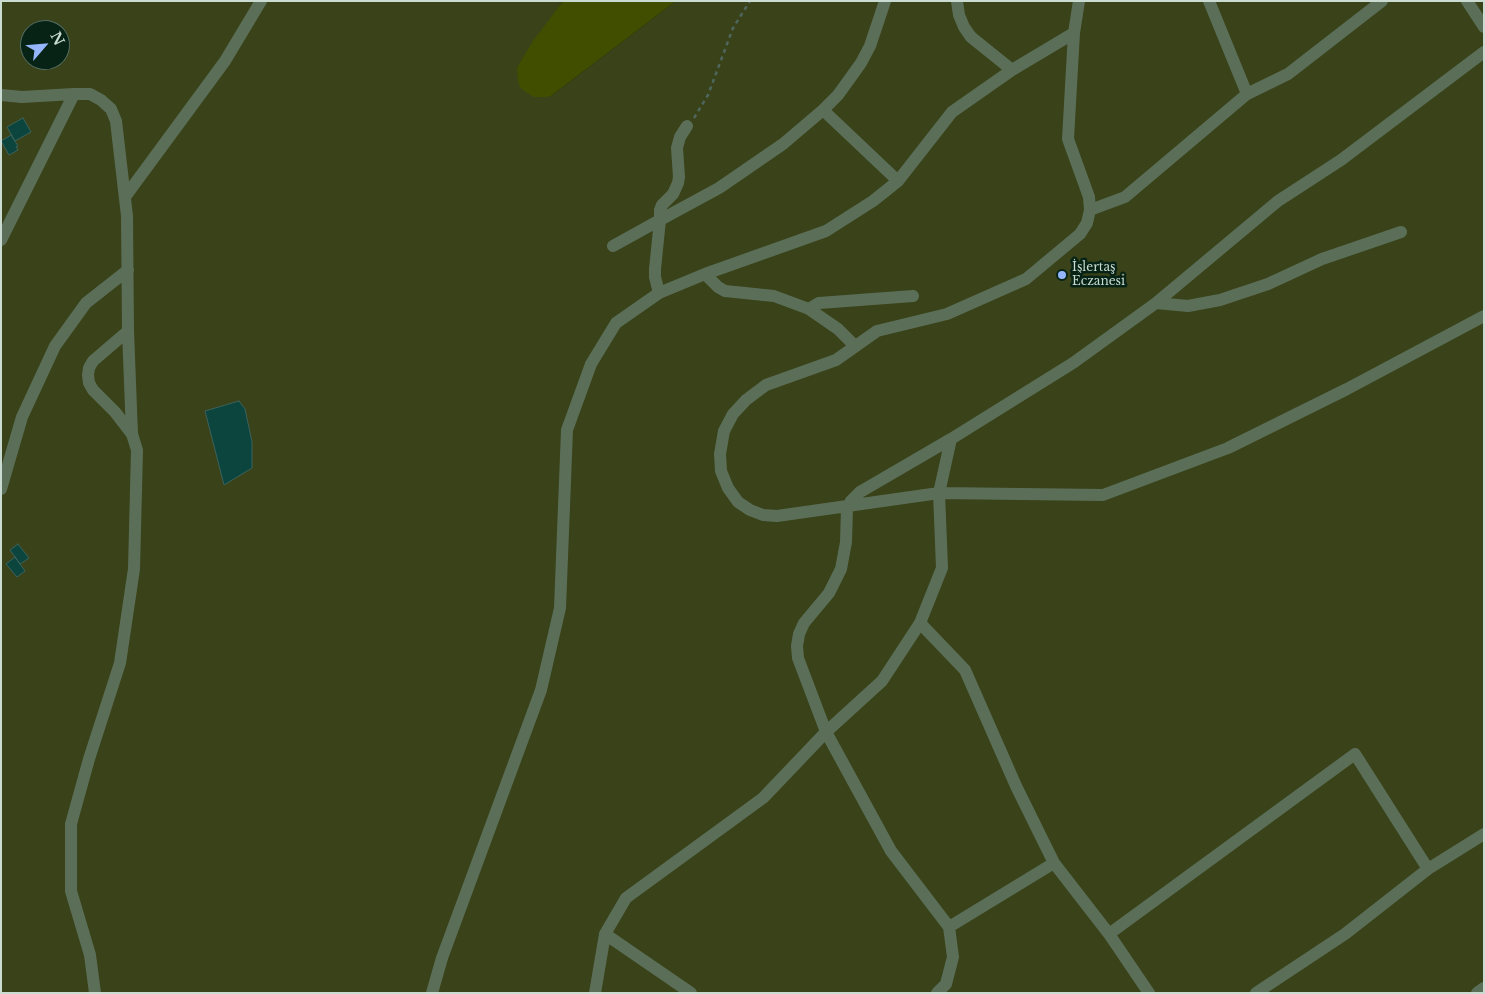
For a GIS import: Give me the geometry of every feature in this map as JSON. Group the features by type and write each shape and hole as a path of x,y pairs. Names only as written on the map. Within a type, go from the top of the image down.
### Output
{"street":[{"path":"125,197 225,62 261,1"},
{"path":"613,246 719,188 783,144 823,110 838,95 861,63 870,46 885,1"},
{"path":"957,1 959,15 970,37 1012,70"},
{"path":"1078,1 1074,33 1068,139 1089,197 1090,210 1087,223 1080,234 1026,279 947,314 877,331 836,360 766,385 746,400 733,414 724,431 720,454 721,472 728,488 738,502 750,510 763,515 777,516 847,508 939,493 1103,495 1228,448 1484,316"},
{"path":"1209,1 1247,94"},
{"path":"1090,210 1125,197 1247,94 1288,74 1382,1"},
{"path":"1467,1 1484,27"},
{"path":"432,993 442,958 541,690 560,608 567,430 591,364 616,323 659,293 705,274 826,231 873,201 898,181 952,112 1012,70 1074,33"},
{"path":"937,993 946,984 953,957 949,927 891,851 826,732 798,658 799,634 804,623 829,593 841,569 846,542 847,508 851,500 860,492 1074,363 1156,303 1278,201 1340,160 1484,52"},
{"path":"1,240 74,94"},
{"path":"1,95 22,97 90,94 101,100 111,110 116,121 128,216 128,331 132,434 137,450 134,570 120,663 71,824 71,891 90,955 95,993"},
{"path":"823,110 898,181"},
{"path":"659,293 656,286 655,269 660,210 662,205 673,194 678,183 677,148 680,137 687,126"},
{"path":"1156,303 1188,306 1220,300 1268,284 1322,259 1401,232"},
{"path":"1,489 22,417 55,346 86,303 128,270"},
{"path":"705,274 725,291 774,296 809,309 838,329 855,346"},
{"path":"809,309 815,304 822,302 913,296"},
{"path":"128,331 93,361 88,375 89,383 93,390 115,412 132,434"},
{"path":"595,993 605,934 626,898 763,798 826,732 882,680 920,623 942,568 939,493 950,439"},
{"path":"920,623 965,670 1016,786 1054,863 1109,934 1149,993"},
{"path":"1109,934 1355,754 1428,869"},
{"path":"1256,993 1345,934 1428,869 1484,834"},
{"path":"949,927 1054,863"},
{"path":"605,934 691,993"},
{"path":"1477,993 1484,988"}],"path":[{"path":"687,126 708,95 733,28 750,1"}],"green space":[{"path":"1,1 563,1 519,64 551,96 676,1 1484,1 1484,993 1,993"},
{"path":"563,1 676,1 551,96 534,97 520,87 517,69 533,41"}],"building":[{"path":"23,118 31,132 15,141 7,127"},
{"path":"11,135 18,146 16,147 18,150 9,155 1,141"},
{"path":"239,401 245,409 252,442 252,468 224,485 205,411"},
{"path":"18,544 29,558 20,564 10,550"},
{"path":"15,557 25,571 17,577 6,564"}],"place":[{"name":"İşlertaş Eczanesi","path":"1062,275"}]}
